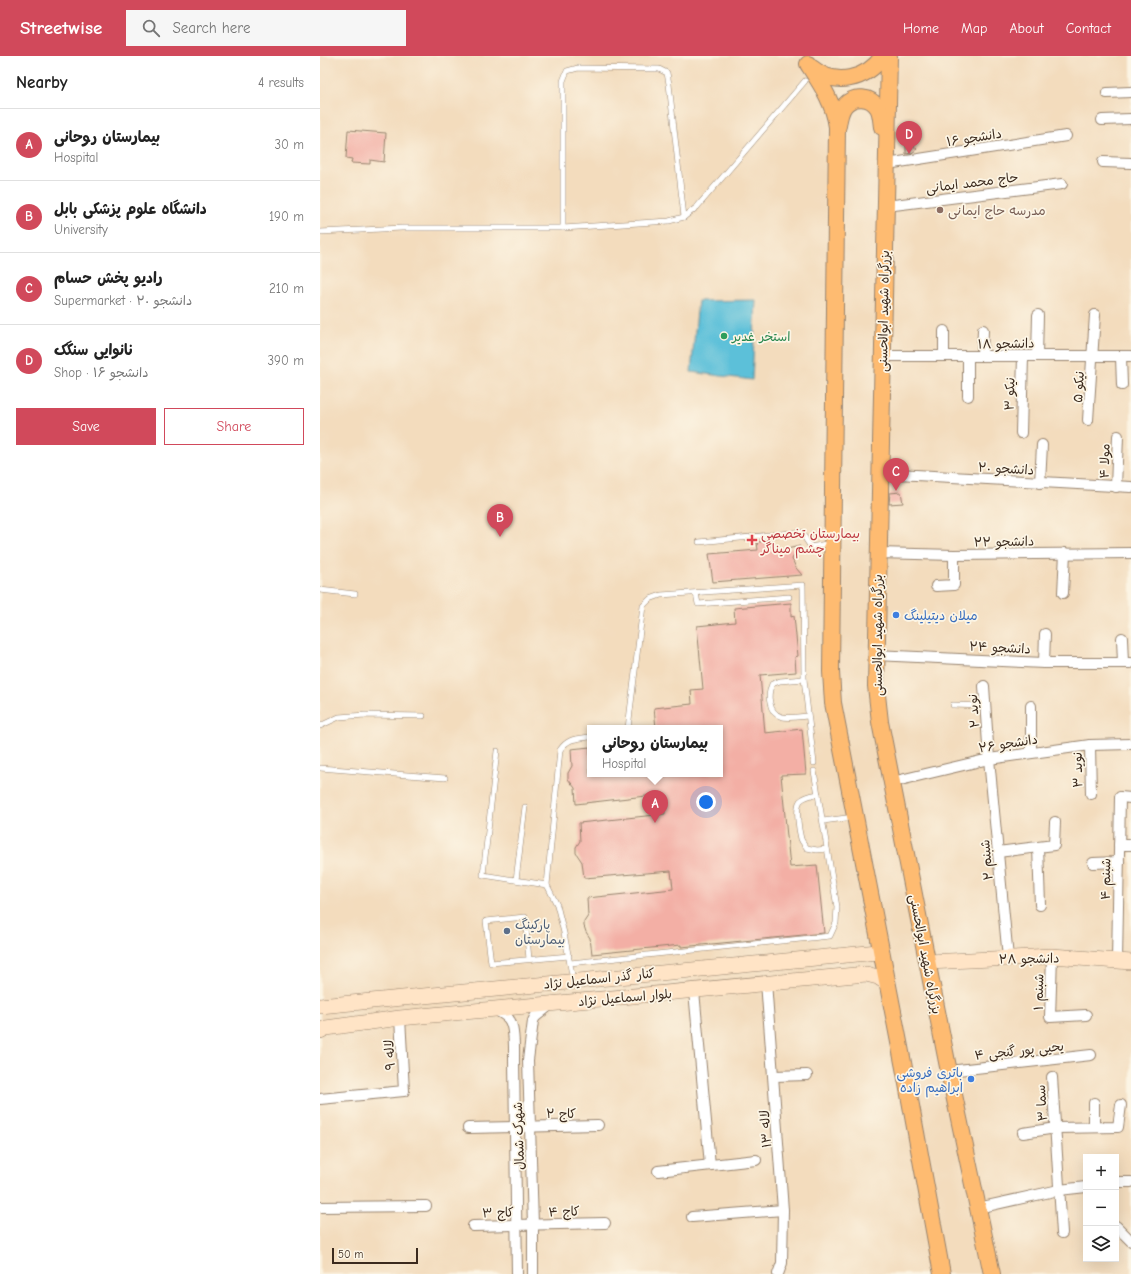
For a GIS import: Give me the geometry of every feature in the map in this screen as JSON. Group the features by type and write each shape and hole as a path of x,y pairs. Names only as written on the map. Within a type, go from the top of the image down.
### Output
{"main road":[{"path":"803,59 813,69 826,76 848,79 868,71 874,67 883,56"},
{"name":"بزرگراه شهید ابوالحسنی","path":"889,56 875,655 877,701 949,1071 992,1274"},
{"path":"803,59 822,86 832,105 836,119 837,136 832,543 832,693 942,1274"},
{"path":"837,136 839,116 845,104 856,98 868,99 880,113 887,164"},
{"path":"875,918 878,958 866,974 878,977 887,984"},
{"name":"کنار گذر اسماعیل نژاد","path":"320,1006 878,952"},
{"name":"دانشجو ۲۸","path":"928,962 1052,956 1124,962"},
{"name":"بلوار اسماعیل نژاد","path":"322,1029 400,1018 694,991 766,982 866,974"}],"street":[{"path":"1107,93 1131,92"},
{"path":"1102,120 1131,119"},
{"name":"دانشجو ۱۶","path":"887,164 1066,136"},
{"path":"1103,162 1131,163"},
{"name":"حاج محمد ایمانی","path":"886,206 1062,184"},
{"path":"1037,356 1038,315"},
{"name":"نیکو ۵","path":"1088,420 1095,315"},
{"path":"982,356 983,330"},
{"path":"944,331 944,356"},
{"name":"دانشجو ۱۸","path":"882,356 1126,357"},
{"name":"نیکو ۳","path":"1020,433 1023,356"},
{"path":"968,357 968,396"},
{"path":"1122,385 1126,357"},
{"name":"مولا ۴","path":"1116,487 1118,436"},
{"path":"1040,483 1042,445"},
{"name":"دانشجو ۲۰","path":"880,473 1131,487"},
{"name":"دانشجو ۲۲","path":"878,553 954,555 1131,553"},
{"path":"1063,593 1065,553"},
{"path":"936,586 954,585 954,555"},
{"path":"1044,663 1045,634"},
{"path":"1122,638 1127,663"},
{"name":"دانشجو ۲۴","path":"875,655 1044,663 1127,663"},
{"name":"نوید ۲","path":"984,686 988,759"},
{"path":"1031,706 1031,752"},
{"name":"دانشجو ۲۶","path":"892,782 988,759 1031,752 1090,745 1131,744"},
{"name":"نوید ۳","path":"1090,745 1091,794"},
{"name":"شبنم ۲","path":"988,759 1008,958"},
{"name":"شبنم ۴","path":"1124,962 1119,862 1120,797 1131,798"},
{"path":"998,852 1054,845 1055,822"},
{"path":"1119,845 1131,845"},
{"path":"1038,847 1040,905"},
{"path":"1093,863 1119,862"},
{"name":"شبنم ۱","path":"1052,956 1050,1017 1086,1015"},
{"name":"لاله ۱۳","path":"766,982 783,1210 782,1263 778,1274"},
{"path":"694,991 710,1165"},
{"name":"شهرک شمال","path":"533,1274 524,1225 523,1126 528,1060 533,1021 551,1004"},
{"name":"شهرک شمال","path":"494,1009 510,1021 523,1126 524,1225 517,1274"},
{"name":"لاله ۹","path":"320,1099 404,1091 400,1018"},
{"name":"یحیی پور گنجی ۴","path":"949,1071 1091,1055"},
{"path":"514,1060 528,1060"},
{"path":"774,1076 807,1075"},
{"name":"سما ۳","path":"1052,1077 1062,1233"},
{"path":"1094,1103 1094,1127"},
{"path":"1023,1132 1056,1128 1118,1127 1121,1105"},
{"name":"کاج ۲","path":"468,1128 598,1125"},
{"path":"658,1171 756,1160"},
{"path":"1119,1182 1131,1182"},
{"path":"978,1208 1059,1190 1083,1187"},
{"path":"320,1207 426,1206"},
{"path":"692,1216 783,1210"},
{"name":"کاج ۴","path":"524,1225 604,1223"},
{"name":"کاج ۳","path":"473,1226 524,1225"},
{"path":"1119,1229 1131,1241"}],"lane":[{"path":"562,228 562,81 567,71 578,68 659,69 667,72 684,217"},
{"path":"320,232 402,228 562,228 669,221 684,217 702,202 805,81"},
{"path":"699,542 801,532 810,547 832,543"},
{"path":"628,725 643,606 650,599 661,595 803,584 804,679 814,763"},
{"path":"320,590 355,594"},
{"path":"696,593 698,604 789,597"},
{"path":"804,679 780,681 772,684 769,691 769,699 771,710 778,717 789,718 808,716"},
{"path":"953,705 985,706"},
{"path":"320,726 339,717 365,715 423,716"},
{"path":"574,981 557,905 547,885 560,750 565,743 574,739 587,737"},
{"path":"497,751 483,875 547,885"},
{"path":"320,768 445,778"},
{"path":"570,963 830,936 836,923 837,907 814,771"},
{"path":"818,794 807,796 800,802 797,813 799,827 802,841 807,848 817,850 827,849"},
{"path":"516,880 525,807"},
{"path":"823,821 855,817"},
{"path":"529,959 525,917 486,920 491,963 568,956"}],"water":[{"name":"استخر غدیر","path":"756,300 752,380 691,372 698,301"}],"building":[{"path":"348,130 386,133 384,162 370,160 370,164 351,163 352,159 346,158"},
{"path":"906,140 917,149 912,153 906,154"},
{"path":"901,492 903,503 889,504 890,493"},
{"path":"773,541 774,552 800,546 792,559 796,568 802,575 713,582 709,554 758,550 757,542"},
{"path":"791,603 791,617 794,616 798,656 795,657 796,672 760,675 765,733 802,729 806,774 781,775 790,867 817,865 824,933 592,954 590,938 584,926 584,922 588,916 587,898 673,889 671,871 584,878 582,862 576,853 576,847 580,841 579,823 665,814 663,794 576,804 575,788 568,779 568,773 572,766 571,749 587,747 587,777 723,777 723,725 656,725 654,708 692,704 691,690 703,689 697,626 735,622 734,608"}],"place":[{"name":"نانوایی سنگک","path":"909,154"},
{"name":"مدرسه حاج ایمانی","path":"940,210"},
{"name":"استخر غدیر","path":"724,336"},
{"name":"رادیو پخش حسام","path":"896,491"},
{"name":"دانشگاه علوم پزشکی بابل","path":"500,537"},
{"name":"بیمارستان تخصصی چشم میناگر","path":"752,540"},
{"name":"میلان دیتیلینگ","path":"896,615"},
{"name":"بیمارستان روحانی","path":"655,823"},
{"name":"پارکینگ بیمارستان","path":"507,931"},
{"name":"باتری فروشی ابراهیم زاده","path":"971,1079"}]}
